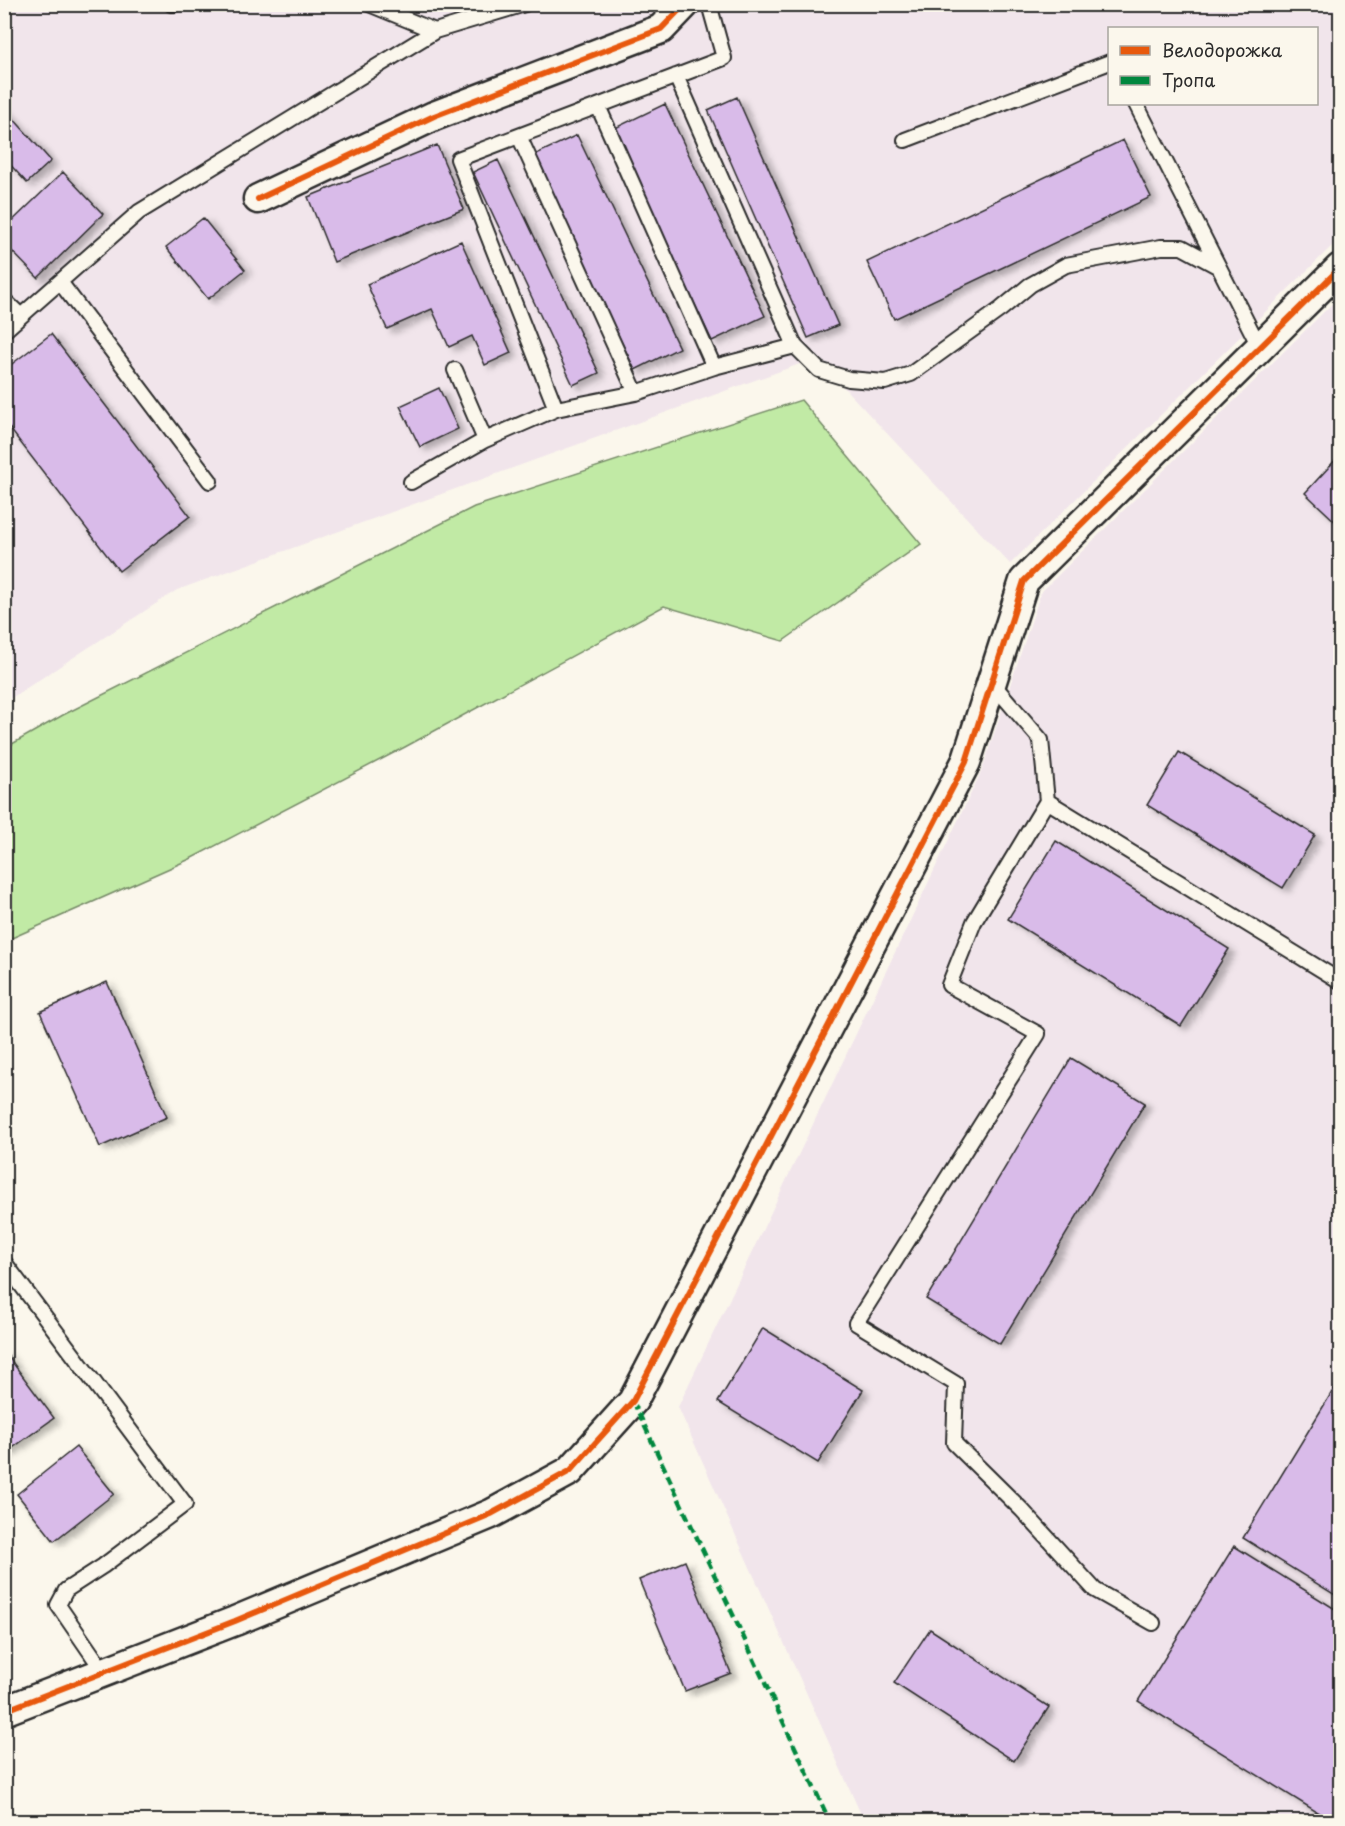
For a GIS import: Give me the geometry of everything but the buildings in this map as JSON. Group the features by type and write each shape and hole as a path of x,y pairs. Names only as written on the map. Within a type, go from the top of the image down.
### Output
{"street":[{"path":"258,199 434,116 661,29 685,4"},
{"path":"4,1711 246,1617 491,1514 570,1471 633,1401 966,762 1024,581 1341,268"}],"lane":[{"path":"369,4 435,31"},
{"path":"4,331 139,212 435,31 525,4"},
{"path":"556,409 458,159 724,58 709,4"},
{"path":"905,140 1108,63"},
{"path":"676,76 795,346 819,370 849,379 885,382 911,374 1001,309 1029,285 1066,265 1161,247 1182,247 1219,267"},
{"path":"1137,105 1260,348"},
{"path":"598,106 714,367"},
{"path":"519,136 636,393"},
{"path":"60,282 210,481"},
{"path":"4,300 21,316"},
{"path":"411,482 485,440 556,409 636,393 714,367 795,346"},
{"path":"455,370 485,440"},
{"path":"992,683 1041,740 1047,801 974,922 949,985 1038,1034 856,1323 956,1384 954,1443 1022,1510 1095,1590 1153,1623"},
{"path":"1047,801 1341,981"},
{"path":"4,1262 185,1504 103,1566 66,1590 58,1605 104,1672"}],"shaded area":[{"path":"5,5 1340,5 1340,238 1010,564 816,358 177,590 5,702"},
{"path":"1340,296 1340,1821 864,1821 678,1407 982,770 1041,592"}],"green space":[{"path":"801,400 921,544 783,641 664,606 405,747 190,859 5,941 5,748 63,715 474,507"}],"marked path":[{"path":"633,1401 830,1822"}],"cycle path":[{"path":"258,199 434,116 661,29 685,4"},
{"path":"4,1711 235,1621 491,1514 570,1471 633,1401 966,762 1024,581 1340,268"}]}
